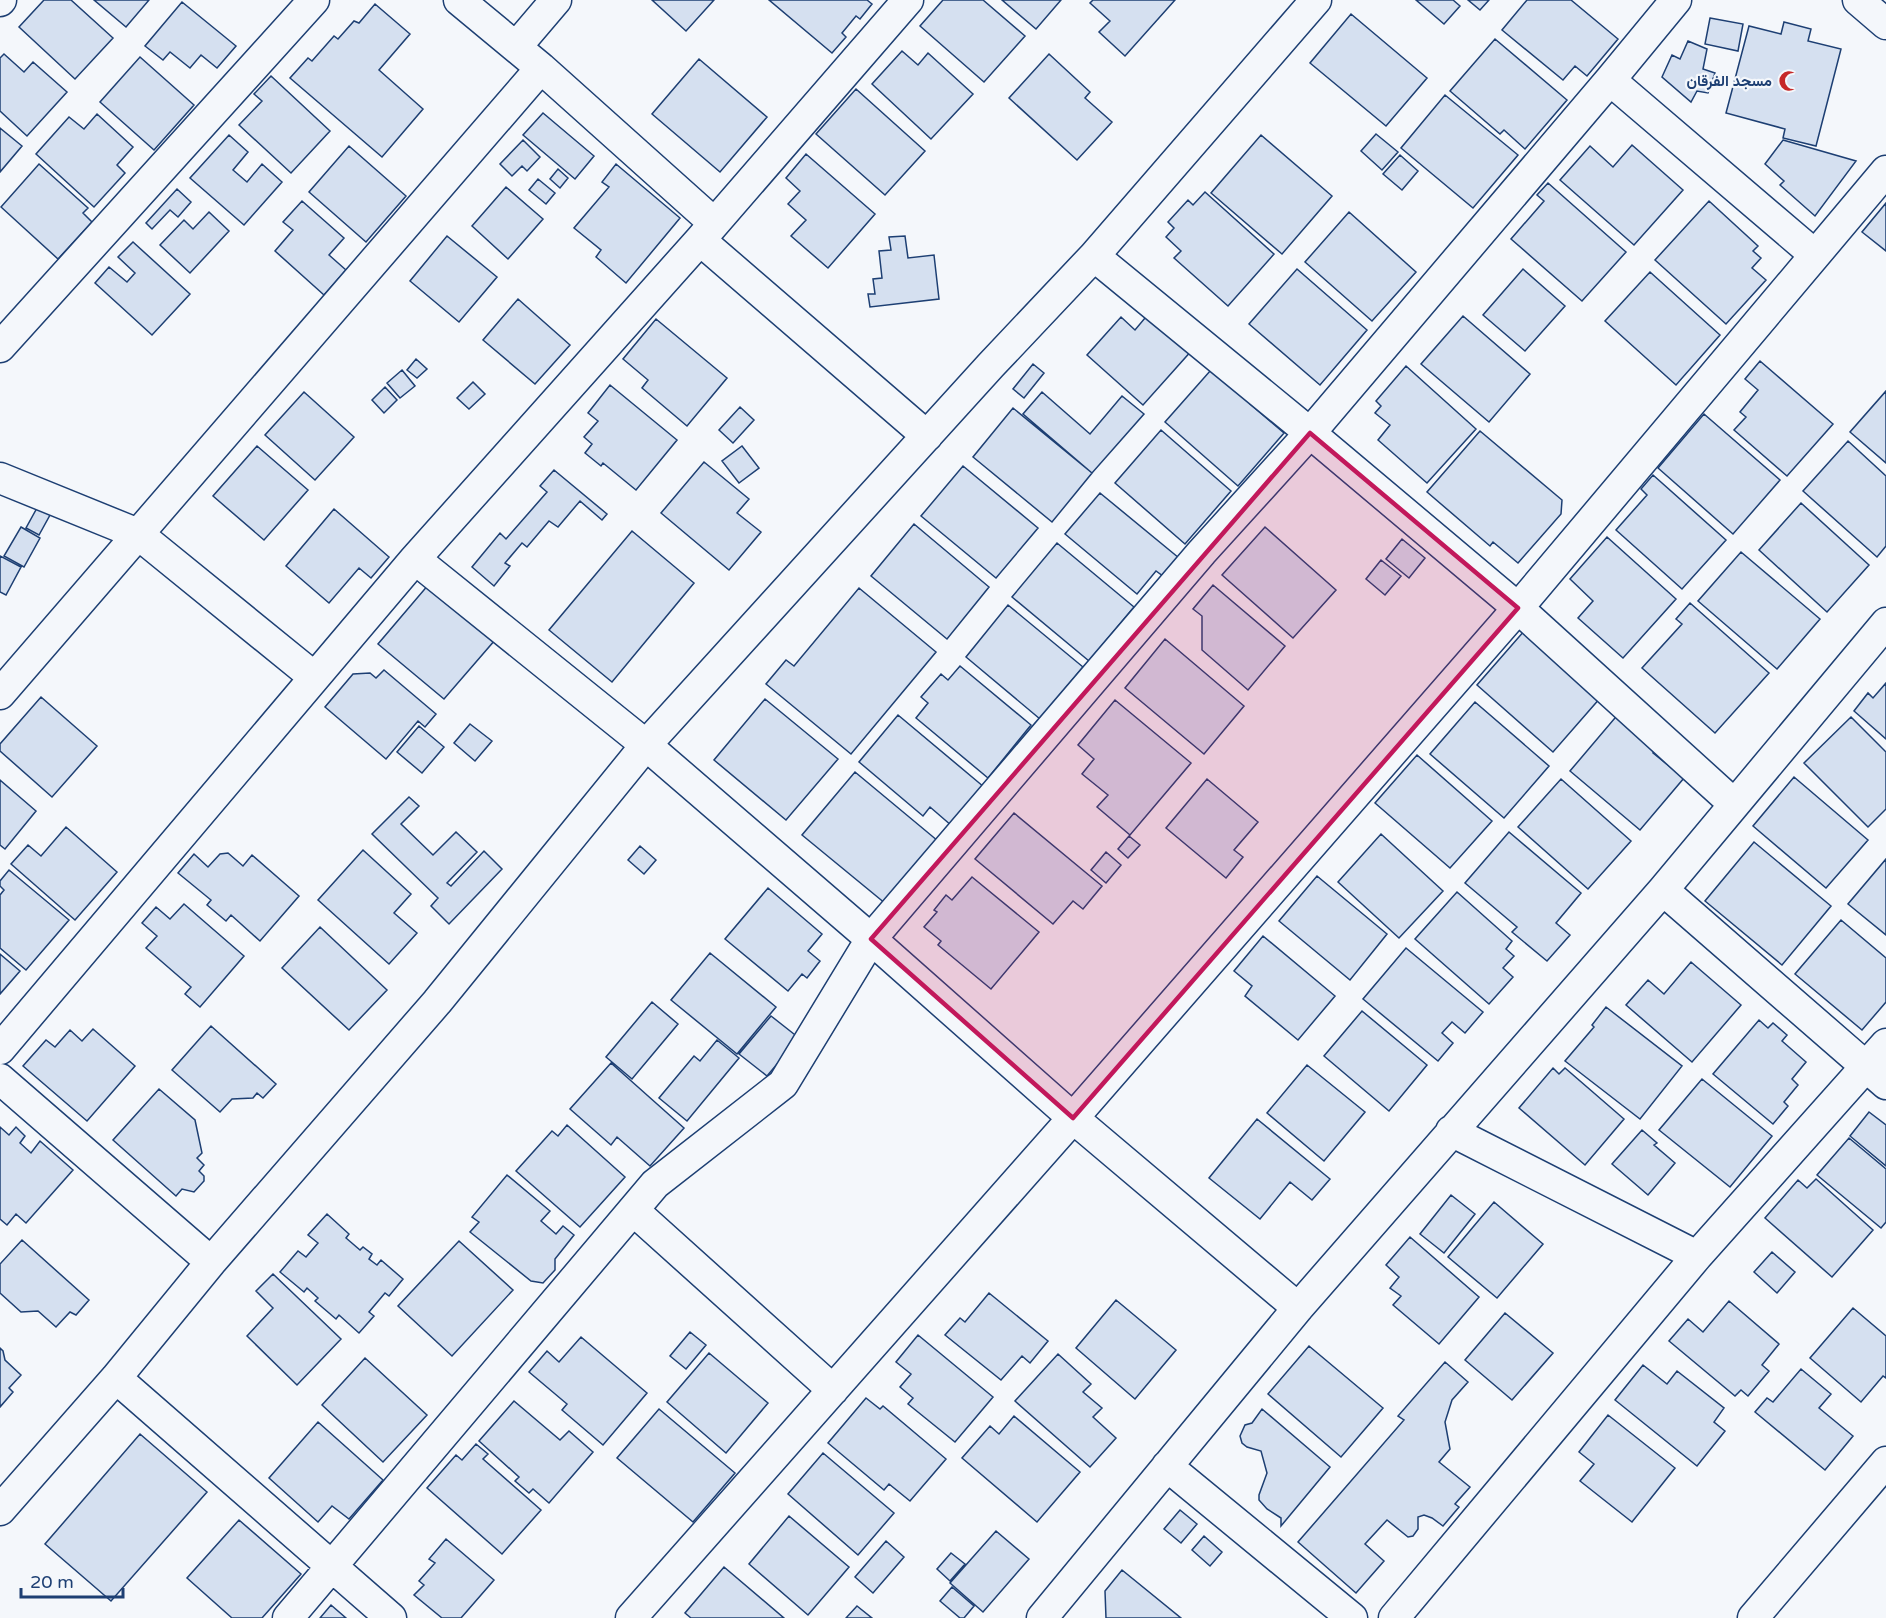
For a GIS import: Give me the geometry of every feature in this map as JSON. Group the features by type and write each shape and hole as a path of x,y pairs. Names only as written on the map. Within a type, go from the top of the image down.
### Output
{"street":[{"path":"0,346 314,0"},
{"path":"459,0 541,68 707,232 927,436"},
{"path":"516,47 556,0"},
{"path":"0,1048 415,558 707,232 908,0"},
{"path":"0,1510 116,1378 211,1262 437,1002 646,745 991,365 1094,256 1316,0"},
{"path":"288,1618 655,1184 783,1084 871,939 1202,552 1310,433 1611,80 1676,0"},
{"path":"1858,0 1886,24"},
{"path":"0,694 541,68"},
{"path":"1611,80 1815,255"},
{"path":"632,1618 1518,608 1886,171"},
{"path":"1094,256 1518,608 1734,804"},
{"path":"0,478 138,534 314,677"},
{"path":"415,558 646,745 871,939 1073,1118 1298,1308"},
{"path":"1042,1618 1298,1308 1663,890 1886,623"},
{"path":"1663,890 1876,1076"},
{"path":"1394,1618 1697,1256 1876,1076 1886,1044"},
{"path":"0,1079 211,1262"},
{"path":"1451,1131 1697,1256"},
{"path":"633,1209 833,1390"},
{"path":"116,1378 391,1618"},
{"path":"1753,1618 1886,1462"},
{"path":"1167,1466 1353,1618"}],"highlighted area":[{"path":"1310,433 1518,608 1073,1118 871,939"}],"building":[{"path":"44,0 71,0 113,38 75,79 19,27"},
{"path":"94,0 149,0 126,27"},
{"path":"652,0 714,0 686,31"},
{"path":"769,0 867,0 872,4 860,19 856,16 842,33 846,37 832,53"},
{"path":"943,0 983,0 1025,36 984,82 920,26"},
{"path":"1002,0 1061,0 1036,29"},
{"path":"1093,0 1175,0 1125,56 1099,32 1110,21 1090,3"},
{"path":"1416,0 1453,0 1460,6 1444,24"},
{"path":"1468,0 1489,0 1480,10"},
{"path":"1527,0 1571,0 1618,39 1587,76 1575,66 1563,80 1502,30"},
{"path":"182,2 236,46 217,68 201,55 190,68 170,52 163,60 145,46"},
{"path":"375,4 410,34 379,70 423,109 382,157 290,78 308,58 312,61 334,36 338,39 354,21 359,23"},
{"path":"1351,14 1427,78 1386,126 1310,63"},
{"path":"1710,18 1743,24 1738,51 1705,44"},
{"path":"1784,22 1811,29 1808,41 1841,49 1816,146 1783,138 1785,129 1726,113 1749,26 1781,34"},
{"path":"1495,39 1567,100 1525,149 1504,130 1500,134 1450,91"},
{"path":"1688,41 1707,49 1703,69 1715,73 1708,93 1697,91 1691,102 1662,77 1672,55 1680,59"},
{"path":"902,51 918,65 928,53 973,94 931,139 872,84"},
{"path":"4,54 24,72 33,62 67,92 27,136 0,111 0,58"},
{"path":"1049,54 1090,92 1085,98 1112,122 1077,160 1009,98"},
{"path":"140,57 194,105 154,150 100,102"},
{"path":"699,59 767,117 720,172 652,114"},
{"path":"271,76 330,131 291,173 239,125 262,101 254,94"},
{"path":"856,89 925,151 885,195 816,134"},
{"path":"1445,95 1518,155 1473,208 1401,148"},
{"path":"543,113 594,156 575,179 523,135"},
{"path":"97,114 133,147 117,165 125,173 94,207 36,154 69,117 84,129"},
{"path":"0,128 22,146 0,172"},
{"path":"1376,134 1398,152 1382,170 1361,151"},
{"path":"229,135 248,152 233,170 247,182 262,164 282,182 244,225 190,178"},
{"path":"1261,135 1332,196 1282,254 1211,193"},
{"path":"523,140 540,157 527,171 522,166 512,176 500,164"},
{"path":"1783,140 1856,161 1815,216 1780,185 1784,181 1765,164"},
{"path":"1632,145 1683,190 1634,245 1560,180 1590,146 1613,167"},
{"path":"349,146 406,196 366,242 309,192"},
{"path":"806,154 875,214 828,268 791,236 806,220 788,204 800,191 786,178"},
{"path":"1400,155 1418,171 1402,190 1383,174"},
{"path":"39,164 88,208 83,213 92,222 58,259 1,207"},
{"path":"616,164 680,218 626,283 596,257 601,250 574,228 609,187 602,182"},
{"path":"558,169 568,178 560,188 550,179"},
{"path":"538,179 555,193 546,204 529,190"},
{"path":"1548,183 1626,252 1582,301 1511,239 1544,201 1537,195"},
{"path":"506,187 543,219 508,259 472,226"},
{"path":"177,189 191,202 178,217 170,210 152,229 146,223"},
{"path":"1205,192 1274,254 1228,306 1174,258 1181,251 1166,237 1174,228 1168,222 1188,200 1193,205"},
{"path":"302,201 344,238 329,255 346,270 324,295 275,251 293,230 283,222"},
{"path":"1709,201 1758,246 1753,251 1761,258 1752,268 1766,280 1726,324 1655,260"},
{"path":"1886,203 1886,251 1862,232"},
{"path":"209,212 229,231 190,273 160,245 184,220 193,229"},
{"path":"1349,212 1416,272 1372,321 1305,262"},
{"path":"447,236 497,277 459,322 410,281"},
{"path":"905,236 908,258 934,255 939,299 870,307 868,294 875,294 873,279 882,278 879,251 891,250 889,237"},
{"path":"133,242 190,294 152,335 95,283 109,267 127,282 135,273 118,257"},
{"path":"1297,269 1367,330 1320,385 1249,324"},
{"path":"1523,269 1565,306 1525,351 1483,315"},
{"path":"1650,272 1720,335 1676,385 1605,321"},
{"path":"518,299 570,345 535,384 483,340"},
{"path":"1150,312 1193,349 1143,405 1087,355 1121,317 1135,330"},
{"path":"1463,316 1530,374 1489,422 1421,364"},
{"path":"656,319 727,378 687,426 642,388 648,380 623,359"},
{"path":"416,359 427,369 417,378 407,370"},
{"path":"1760,361 1833,424 1787,476 1734,430 1746,417 1740,412 1758,390 1745,379"},
{"path":"1218,362 1256,396 1250,404 1284,433 1238,486 1165,422"},
{"path":"1033,364 1044,373 1024,398 1013,389"},
{"path":"1406,366 1476,429 1427,483 1378,440 1390,425 1375,413 1381,406 1376,401"},
{"path":"402,370 415,386 400,398 387,383"},
{"path":"473,382 485,394 469,409 457,398"},
{"path":"610,385 677,440 636,490 603,463 601,466 585,453 592,444 584,437 598,421 588,413"},
{"path":"385,387 397,400 384,413 372,400"},
{"path":"1886,391 1886,463 1850,432"},
{"path":"304,392 354,437 315,480 265,435"},
{"path":"1042,392 1090,434 1122,396 1144,414 1092,473 1023,414"},
{"path":"740,407 754,420 733,443 719,430"},
{"path":"1013,408 1092,473 1052,522 973,457"},
{"path":"1704,414 1780,480 1733,534 1658,468"},
{"path":"1161,430 1231,491 1185,544 1115,483"},
{"path":"1480,431 1562,500 1561,514 1518,563 1493,542 1490,546 1427,492"},
{"path":"1848,441 1886,476 1886,546 1877,557 1803,491"},
{"path":"257,446 308,490 264,540 213,496"},
{"path":"742,446 759,468 739,483 722,461"},
{"path":"704,462 749,499 737,513 761,532 729,570 661,513"},
{"path":"963,466 1038,528 996,578 921,516"},
{"path":"554,470 607,514 602,520 580,501 558,527 549,521 527,547 522,543 505,563 510,566 494,586 472,567 500,533 506,539 547,492 540,486"},
{"path":"1653,475 1726,540 1682,589 1616,530 1647,495 1641,489"},
{"path":"1100,493 1179,558 1163,576 1156,571 1137,594 1065,534"},
{"path":"1801,503 1869,565 1827,612 1759,550"},
{"path":"37,508 50,515 39,535 26,528"},
{"path":"334,509 389,557 371,578 359,568 329,603 286,566"},
{"path":"914,524 989,587 947,639 871,576"},
{"path":"21,527 40,538 24,567 4,556"},
{"path":"1265,527 1336,590 1293,638 1222,575"},
{"path":"632,531 694,583 612,682 549,630"},
{"path":"1607,537 1676,599 1623,658 1578,618 1593,601 1570,579"},
{"path":"1402,539 1425,558 1409,578 1386,559"},
{"path":"1057,543 1134,607 1089,661 1012,597"},
{"path":"1741,552 1820,619 1777,669 1698,601"},
{"path":"0,556 21,567 6,595 0,592"},
{"path":"1381,560 1401,576 1385,595 1366,579"},
{"path":"429,584 495,640 444,699 378,644"},
{"path":"1213,585 1285,646 1248,690 1202,650 1202,616 1193,609"},
{"path":"859,588 936,652 851,754 766,684 786,660 794,666"},
{"path":"1690,603 1769,673 1715,733 1642,668 1682,624 1676,619"},
{"path":"1008,605 1083,667 1040,719 966,657"},
{"path":"1525,630 1601,697 1553,752 1477,685"},
{"path":"1165,639 1244,706 1204,754 1125,688"},
{"path":"960,666 1031,725 988,778 916,718 928,703 921,697 941,674 948,680"},
{"path":"384,670 436,714 425,727 418,721 386,759 325,707 353,674 370,673 376,678"},
{"path":"1886,683 1886,739 1854,711 1868,693 1873,698"},
{"path":"41,697 97,746 52,797 0,751 0,744"},
{"path":"765,699 838,759 786,820 714,760"},
{"path":"1115,700 1191,763 1130,835 1097,807 1108,795 1082,774 1094,759 1078,745"},
{"path":"1475,702 1549,766 1504,818 1430,754"},
{"path":"1620,712 1659,746 1653,753 1684,778 1640,830 1570,771"},
{"path":"898,715 984,787 952,826 930,807 923,816 859,762"},
{"path":"1851,717 1886,752 1886,809 1868,827 1804,763"},
{"path":"470,724 492,741 475,761 454,743"},
{"path":"419,726 444,747 422,773 397,752"},
{"path":"1417,755 1492,821 1450,868 1375,803"},
{"path":"855,772 938,841 886,904 802,835"},
{"path":"1794,777 1868,840 1826,888 1753,826"},
{"path":"1207,779 1258,822 1234,850 1243,857 1226,878 1166,828"},
{"path":"1561,779 1631,841 1588,889 1518,827"},
{"path":"0,780 36,811 5,849 0,845"},
{"path":"409,797 419,806 401,824 433,855 456,832 477,852 447,883 451,886 484,851 502,869 449,924 431,906 438,898 372,834"},
{"path":"1014,813 1102,886 1083,909 1073,901 1053,924 975,859"},
{"path":"66,827 117,872 75,920 11,864 28,845 41,856"},
{"path":"1509,832 1581,893 1556,923 1570,935 1547,961 1512,932 1517,927 1465,883"},
{"path":"1381,834 1443,891 1399,938 1338,882"},
{"path":"1129,836 1140,845 1128,858 1118,849"},
{"path":"1754,842 1831,906 1782,965 1705,901"},
{"path":"640,846 656,860 644,874 628,860"},
{"path":"363,850 411,894 394,913 417,933 389,964 318,900"},
{"path":"1106,852 1121,865 1106,883 1091,870"},
{"path":"228,853 243,866 252,855 299,896 260,941 231,915 226,921 207,905 211,900 178,873 194,854 208,867 220,854"},
{"path":"1886,859 1886,935 1848,904"},
{"path":"9,870 69,920 26,970 0,948 0,895 4,890 0,886 0,881"},
{"path":"1317,876 1387,934 1350,980 1279,921"},
{"path":"972,877 1039,932 991,989 938,945 941,941 924,927 937,912 934,910 946,895 952,900"},
{"path":"768,888 822,934 808,951 820,961 807,978 802,974 788,991 725,939"},
{"path":"1457,892 1512,941 1506,949 1514,956 1503,968 1513,977 1489,1004 1415,939"},
{"path":"184,904 244,956 200,1007 185,994 191,987 146,948 157,936 142,923 156,907 170,919"},
{"path":"1841,920 1886,958 1886,1002 1862,1030 1795,974"},
{"path":"320,927 387,990 349,1030 282,968"},
{"path":"1263,936 1335,996 1298,1040 1245,996 1252,986 1234,971"},
{"path":"1406,948 1483,1012 1465,1033 1452,1022 1442,1033 1453,1043 1438,1061 1363,999"},
{"path":"710,953 776,1007 737,1054 671,1000"},
{"path":"0,954 20,971 0,994"},
{"path":"1691,962 1741,1005 1692,1062 1626,1005 1648,980 1664,994"},
{"path":"652,1002 678,1024 632,1079 606,1057"},
{"path":"1606,1007 1682,1066 1640,1119 1565,1061 1594,1027 1592,1025"},
{"path":"1362,1011 1427,1065 1389,1111 1324,1056"},
{"path":"771,1016 799,1038 767,1076 739,1054"},
{"path":"1759,1020 1768,1028 1773,1023 1787,1035 1782,1041 1806,1062 1792,1079 1798,1085 1784,1102 1788,1106 1773,1124 1713,1074"},
{"path":"211,1026 276,1084 263,1098 257,1093 253,1098 232,1099 220,1112 172,1070"},
{"path":"93,1029 135,1066 87,1121 23,1066 46,1040 55,1047 70,1030 82,1041"},
{"path":"717,1040 739,1058 687,1121 659,1098 694,1056 700,1061"},
{"path":"611,1063 684,1128 650,1166 617,1137 611,1145 570,1109"},
{"path":"1307,1065 1365,1112 1324,1161 1267,1113"},
{"path":"1553,1068 1559,1074 1565,1068 1624,1119 1585,1165 1519,1108"},
{"path":"1702,1079 1772,1136 1730,1187 1659,1130"},
{"path":"159,1089 195,1120 202,1153 197,1158 204,1165 199,1171 204,1176 204,1181 194,1192 182,1189 176,1196 113,1140"},
{"path":"1869,1112 1886,1125 1886,1166 1850,1136"},
{"path":"1257,1119 1330,1179 1312,1200 1290,1182 1260,1219 1209,1178"},
{"path":"567,1125 625,1177 580,1227 516,1171 552,1131 558,1136"},
{"path":"0,1127 9,1135 16,1127 25,1136 20,1143 31,1153 40,1141 73,1170 26,1223 16,1214 7,1225 0,1219"},
{"path":"1642,1130 1657,1143 1654,1145 1675,1163 1648,1195 1612,1164"},
{"path":"1849,1138 1886,1169 1886,1222 1881,1228 1817,1175"},
{"path":"507,1175 550,1211 541,1221 556,1234 563,1226 574,1235 555,1259 555,1270 543,1283 531,1281 470,1232 479,1222 472,1217"},
{"path":"1816,1179 1873,1230 1832,1277 1765,1218 1798,1180 1807,1188"},
{"path":"1451,1195 1475,1214 1444,1253 1420,1234"},
{"path":"1494,1202 1543,1244 1497,1298 1448,1257"},
{"path":"327,1214 349,1234 346,1238 360,1250 363,1247 372,1254 369,1259 377,1265 381,1260 403,1279 389,1296 385,1293 369,1312 374,1316 359,1333 339,1315 336,1319 315,1301 318,1298 307,1288 304,1292 280,1272 298,1251 306,1257 318,1243 308,1235"},
{"path":"1410,1237 1479,1297 1439,1344 1393,1305 1401,1296 1390,1288 1399,1277 1386,1265"},
{"path":"22,1240 89,1300 76,1315 70,1312 56,1327 38,1311 21,1312 0,1293 0,1264"},
{"path":"459,1241 513,1290 452,1356 398,1306"},
{"path":"1772,1252 1795,1272 1777,1293 1754,1272"},
{"path":"273,1274 341,1339 297,1385 247,1336 273,1308 256,1291"},
{"path":"989,1293 1048,1341 1030,1363 1022,1356 1001,1380 945,1335 960,1318 965,1322"},
{"path":"1116,1300 1176,1350 1135,1399 1076,1348"},
{"path":"1729,1301 1779,1344 1762,1365 1769,1371 1748,1396 1741,1390 1735,1396 1669,1341 1688,1319 1703,1332"},
{"path":"1853,1308 1886,1336 1886,1378 1883,1376 1861,1402 1810,1358"},
{"path":"1505,1313 1553,1353 1512,1400 1465,1360"},
{"path":"690,1332 706,1345 686,1369 670,1356"},
{"path":"918,1335 993,1397 955,1442 908,1404 913,1398 900,1387 911,1374 896,1362"},
{"path":"581,1337 647,1393 603,1445 562,1410 567,1404 529,1372 547,1351 559,1362"},
{"path":"1309,1346 1383,1408 1341,1457 1268,1394"},
{"path":"0,1348 5,1360 21,1375 9,1388 13,1392 0,1407"},
{"path":"709,1353 768,1403 726,1453 667,1402"},
{"path":"1058,1354 1091,1384 1083,1392 1102,1408 1093,1417 1116,1438 1090,1467 1015,1401"},
{"path":"365,1358 427,1415 383,1462 322,1405"},
{"path":"1445,1362 1468,1382 1452,1400 1445,1422 1450,1449 1439,1462 1470,1487 1455,1504 1459,1507 1443,1526 1424,1515 1418,1517 1418,1529 1413,1536 1408,1537 1387,1520 1365,1544 1384,1561 1356,1593 1298,1542 1404,1420 1398,1416"},
{"path":"1643,1365 1667,1384 1677,1371 1724,1408 1714,1422 1725,1431 1697,1466 1615,1400"},
{"path":"1801,1369 1831,1394 1819,1408 1853,1436 1825,1470 1755,1412 1767,1398 1773,1402"},
{"path":"866,1398 880,1409 883,1406 946,1459 910,1501 889,1484 884,1490 828,1443"},
{"path":"514,1401 560,1440 569,1431 593,1452 549,1503 533,1489 529,1493 515,1481 519,1477 479,1441"},
{"path":"659,1409 735,1473 693,1522 617,1458"},
{"path":"1262,1409 1330,1467 1281,1526 1281,1518 1267,1509 1259,1500 1267,1473 1261,1451 1247,1447 1242,1443 1240,1436 1245,1425 1252,1423"},
{"path":"1608,1415 1675,1468 1632,1522 1580,1481 1594,1464 1579,1452"},
{"path":"1014,1416 1080,1472 1037,1522 962,1458 990,1426 999,1434"},
{"path":"318,1422 383,1480 349,1519 332,1506 318,1522 269,1478"},
{"path":"140,1434 207,1492 111,1601 45,1544"},
{"path":"476,1444 488,1454 483,1459 541,1510 502,1554 427,1488 456,1455 462,1460"},
{"path":"823,1453 894,1513 858,1555 788,1494"},
{"path":"1180,1510 1197,1524 1181,1543 1164,1529"},
{"path":"789,1516 849,1567 808,1615 749,1564"},
{"path":"239,1520 301,1574 262,1618 232,1618 187,1578"},
{"path":"996,1531 1029,1559 983,1612 950,1583"},
{"path":"1204,1536 1222,1552 1210,1566 1192,1550"},
{"path":"446,1539 494,1580 461,1618 442,1618 414,1595 424,1585 419,1581 435,1563 429,1559"},
{"path":"886,1541 904,1557 873,1593 855,1577"},
{"path":"951,1553 965,1564 950,1581 937,1569"},
{"path":"724,1567 784,1618 691,1618 685,1613"},
{"path":"1122,1570 1181,1618 1106,1618 1105,1591"},
{"path":"952,1587 974,1606 964,1618 960,1618 940,1601"},
{"path":"331,1605 346,1618 320,1618"},
{"path":"857,1606 872,1618 846,1618"}],"place":[{"name":"مسجد الفرقان","path":"1789,81"}]}
